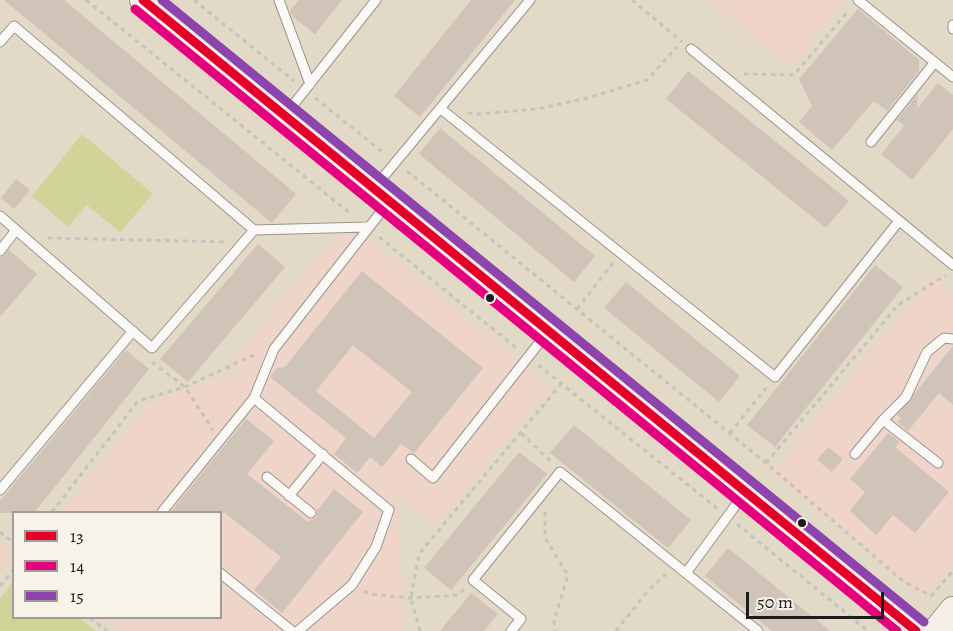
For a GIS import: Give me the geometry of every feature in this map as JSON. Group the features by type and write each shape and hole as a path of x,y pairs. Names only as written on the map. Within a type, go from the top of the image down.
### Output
{"street":[{"path":"143,0 916,631"},
{"path":"936,631 953,610"}],"lane":[{"path":"279,0 308,87"},
{"path":"285,116 376,0"},
{"path":"164,511 254,398 274,349 366,227 396,162 530,0"},
{"path":"858,0 953,76"},
{"path":"0,42 14,26 254,230 366,227"},
{"path":"691,49 953,265"},
{"path":"871,142 935,62"},
{"path":"441,109 774,377 899,221"},
{"path":"0,216 152,348 254,230"},
{"path":"0,251 16,230"},
{"path":"0,490 133,331"},
{"path":"411,459 433,478 548,331"},
{"path":"855,454 883,420 906,397 927,352 944,338 953,339"},
{"path":"254,398 389,510 376,547 352,585 298,631"},
{"path":"883,420 938,463"},
{"path":"289,496 323,454"},
{"path":"511,631 521,619 473,580 560,471 758,631"},
{"path":"267,477 311,513"},
{"path":"686,573 746,492"},
{"path":"222,575 292,631"}],"path":[{"path":"86,0 868,631"},
{"path":"194,0 308,87 396,162 766,462 903,581 931,596 953,571"},
{"path":"632,0 691,49"},
{"path":"721,74 794,75 850,8"},
{"path":"441,109 479,114 537,109 587,98 647,80 682,42"},
{"path":"25,238 243,242"},
{"path":"577,309 621,253"},
{"path":"766,462 897,305 953,271"},
{"path":"54,511 138,401 185,387 242,359 274,349"},
{"path":"151,360 185,387 220,441"},
{"path":"730,433 774,377"},
{"path":"420,631 411,598 419,554 561,384"},
{"path":"520,433 560,471"},
{"path":"546,490 545,538 568,575 554,621 555,631"},
{"path":"0,532 12,541"},
{"path":"616,631 645,594 676,565"},
{"path":"0,586 12,571"},
{"path":"352,585 370,594 411,598 458,595 473,580"},
{"path":"91,619 107,631"}],"shaded area":[{"path":"707,0 846,0 791,68"},
{"path":"348,221 550,386 436,527 396,494 404,631 117,631 101,619 222,619 222,511 62,511 147,404 230,374 250,376 232,360"},
{"path":"932,275 953,292 953,562 923,598 772,473"},
{"path":"0,541 12,550 12,554 0,569"}],"green space":[{"path":"82,134 153,194 120,232 87,205 68,227 32,196"},
{"path":"12,583 12,619 80,619 96,631 0,631 0,599"}],"building":[{"path":"4,0 64,0 296,194 272,223"},
{"path":"299,0 342,0 315,34 292,16 290,11"},
{"path":"471,0 515,0 420,117 394,96"},
{"path":"858,9 919,60 919,71 887,111 874,101 832,150 799,122 812,106 799,79"},
{"path":"688,71 849,201 826,228 666,99"},
{"path":"938,83 953,95 953,129 912,180 881,154 904,126 897,120 918,94 917,109"},
{"path":"440,128 595,256 574,282 419,154"},
{"path":"16,179 30,190 14,209 1,198"},
{"path":"258,244 285,267 188,382 160,359"},
{"path":"9,250 37,274 0,317 0,259"},
{"path":"875,265 903,287 775,447 747,425"},
{"path":"362,271 483,368 414,453 401,444 382,467 370,457 357,473 334,454 346,438 270,377 277,368 285,367","holes":["353,345 412,392 374,438 316,391"]},
{"path":"626,282 740,376 719,402 604,308"},
{"path":"953,346 953,405 939,393 908,431 897,422 901,418 897,415"},
{"path":"126,350 149,369 36,511 0,513 0,501"},
{"path":"246,419 274,441 247,474 308,522 317,517 317,511 334,489 363,512 282,613 254,590 281,557 222,511 172,511"},
{"path":"574,425 691,520 668,548 550,453"},
{"path":"888,433 900,442 895,447 949,492 915,533 893,515 876,535 850,511 865,492 850,479"},
{"path":"828,447 843,459 832,472 817,460"},
{"path":"519,452 547,474 451,590 424,568"},
{"path":"728,548 830,631 772,631 705,576"},
{"path":"471,593 498,614 484,631 440,631"}],"transit line":[{"name":"13","path":"143,0 916,631"},
{"name":"15","path":"162,0 924,622"},
{"name":"14","path":"135,9 897,631"}]}
